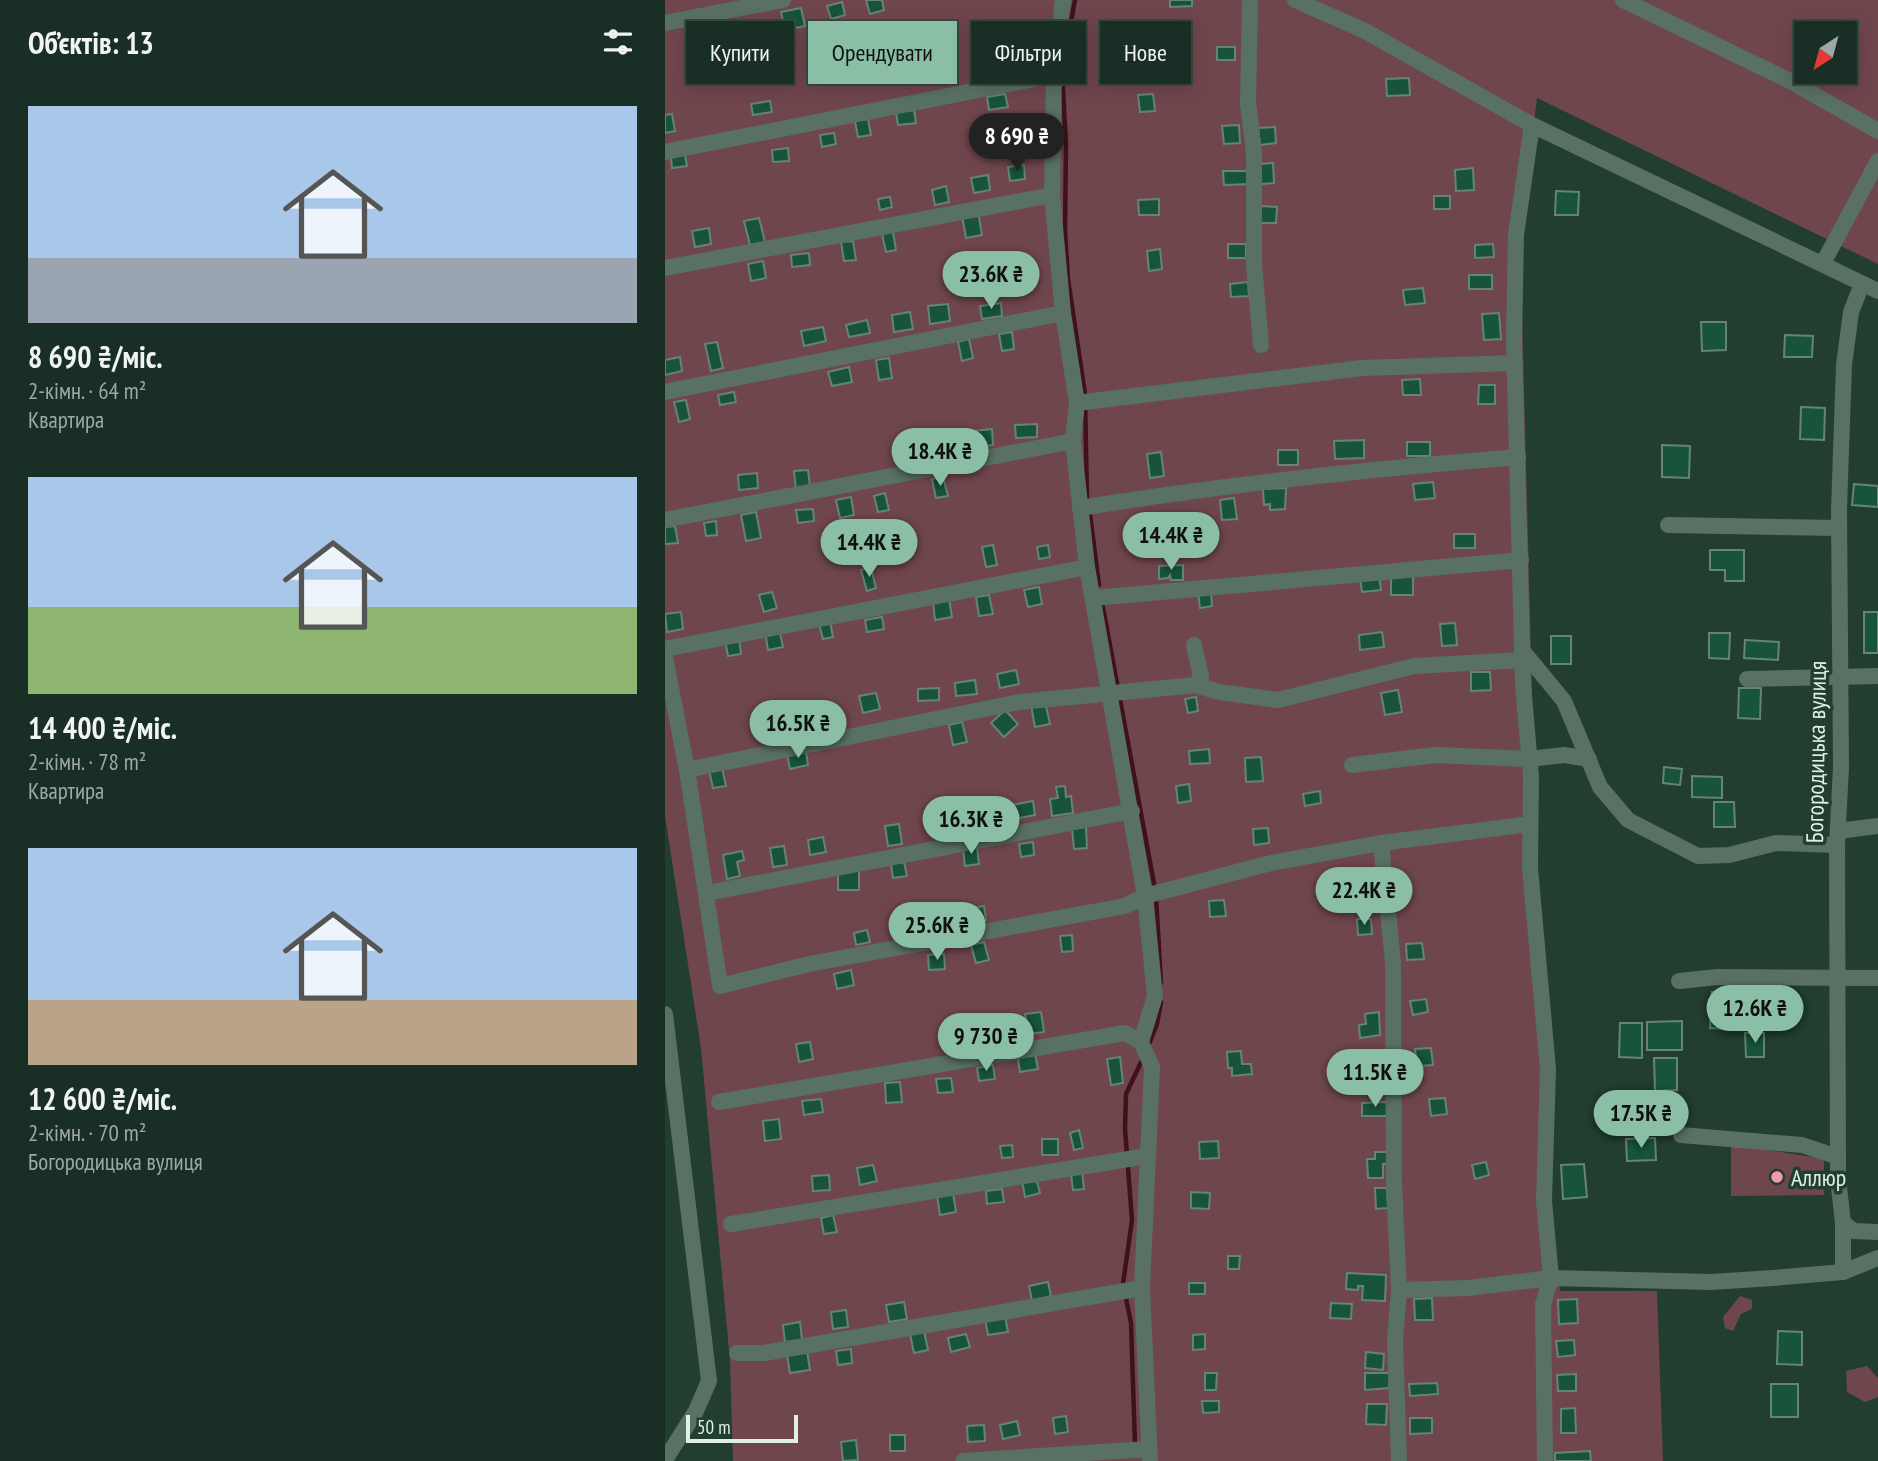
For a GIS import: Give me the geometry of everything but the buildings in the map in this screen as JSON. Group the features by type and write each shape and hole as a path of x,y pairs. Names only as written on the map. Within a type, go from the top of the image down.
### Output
{"street":[{"path":"665,23 783,0"},
{"path":"1060,21 1063,0"},
{"path":"1250,0 1248,103 1254,153 1254,265 1261,345"},
{"path":"1295,0 1365,31 1532,125 1878,291"},
{"path":"1623,0 1792,82 1878,131"},
{"path":"665,152 1009,84"},
{"path":"1054,84 1052,195 1063,313 1082,403 1073,441 1080,508 1093,598 1116,693 1145,896 1155,996 1144,1048"},
{"path":"1532,125 1516,235 1515,363 1522,655 1529,759 1530,868 1548,1069 1544,1200 1551,1279 1543,1304 1545,1461"},
{"path":"1823,263 1878,161"},
{"path":"665,268 1052,195"},
{"name":"Богородицька вулиця","path":"1843,1272 1843,1223 1838,1157 1837,979 1839,528 1845,365 1851,312 1862,284"},
{"path":"665,392 1063,313"},
{"path":"1082,403 1362,369 1515,363"},
{"path":"665,520 1073,441"},
{"path":"1080,508 1220,485 1383,467 1518,457"},
{"path":"1668,525 1839,528"},
{"path":"1093,598 1521,560"},
{"path":"665,649 1087,567"},
{"path":"1194,645 1201,677 1196,685"},
{"path":"687,770 1019,702 1196,685 1219,692 1278,700 1414,666 1522,655"},
{"path":"1522,655 1564,701 1600,787 1628,820 1698,856 1729,855 1776,843 1837,838 1878,827"},
{"path":"665,657 687,770 720,986 809,964 1125,906 1145,896 1271,863 1381,843 1530,824"},
{"path":"1747,679 1878,676"},
{"path":"1352,765 1435,755 1529,759 1565,755 1589,759"},
{"path":"707,893 1132,811"},
{"path":"1381,843 1393,962 1394,1182 1399,1290 1395,1340 1399,1461"},
{"path":"1679,981 1717,977 1878,978"},
{"path":"665,1014 709,1381 695,1411 665,1460"},
{"path":"719,1102 1125,1033 1144,1048 1152,1067 1135,1158 1130,1290 1149,1455 963,1461"},
{"path":"1681,1135 1802,1145 1838,1157"},
{"path":"731,1224 1135,1158"},
{"path":"1843,1223 1854,1231 1878,1232"},
{"path":"1399,1290 1468,1288 1551,1279 1711,1282 1843,1272 1878,1258"},
{"path":"737,1353 764,1353 1130,1290"}],"shaded area":[{"path":"665,0 1878,0 1878,264 1537,98 1520,238 1544,1147 1560,1291 1657,1291 1663,1461 733,1461 730,1361 701,1048 665,816"},
{"name":"Аллюр","path":"1731,1144 1824,1159 1824,1195 1731,1196"},
{"path":"1740,1296 1752,1300 1752,1309 1741,1314 1733,1331 1725,1328 1723,1317"},
{"path":"1867,1366 1878,1378 1878,1397 1865,1402 1847,1392 1846,1371"}],"waterway":[{"path":"1075,0 1062,71 1066,145 1065,231 1068,279 1085,394 1087,498"},
{"path":"1090,514 1099,585"},
{"path":"1102,602 1155,889"},
{"path":"1156,897 1161,983"},
{"path":"1148,1047 1157,1024 1161,1002"},
{"path":"1135,1445 1131,1323 1123,1284 1132,1220 1125,1129 1126,1094 1143,1058"}],"place":[{"name":"Аллюр","path":"1777,1177"}]}
